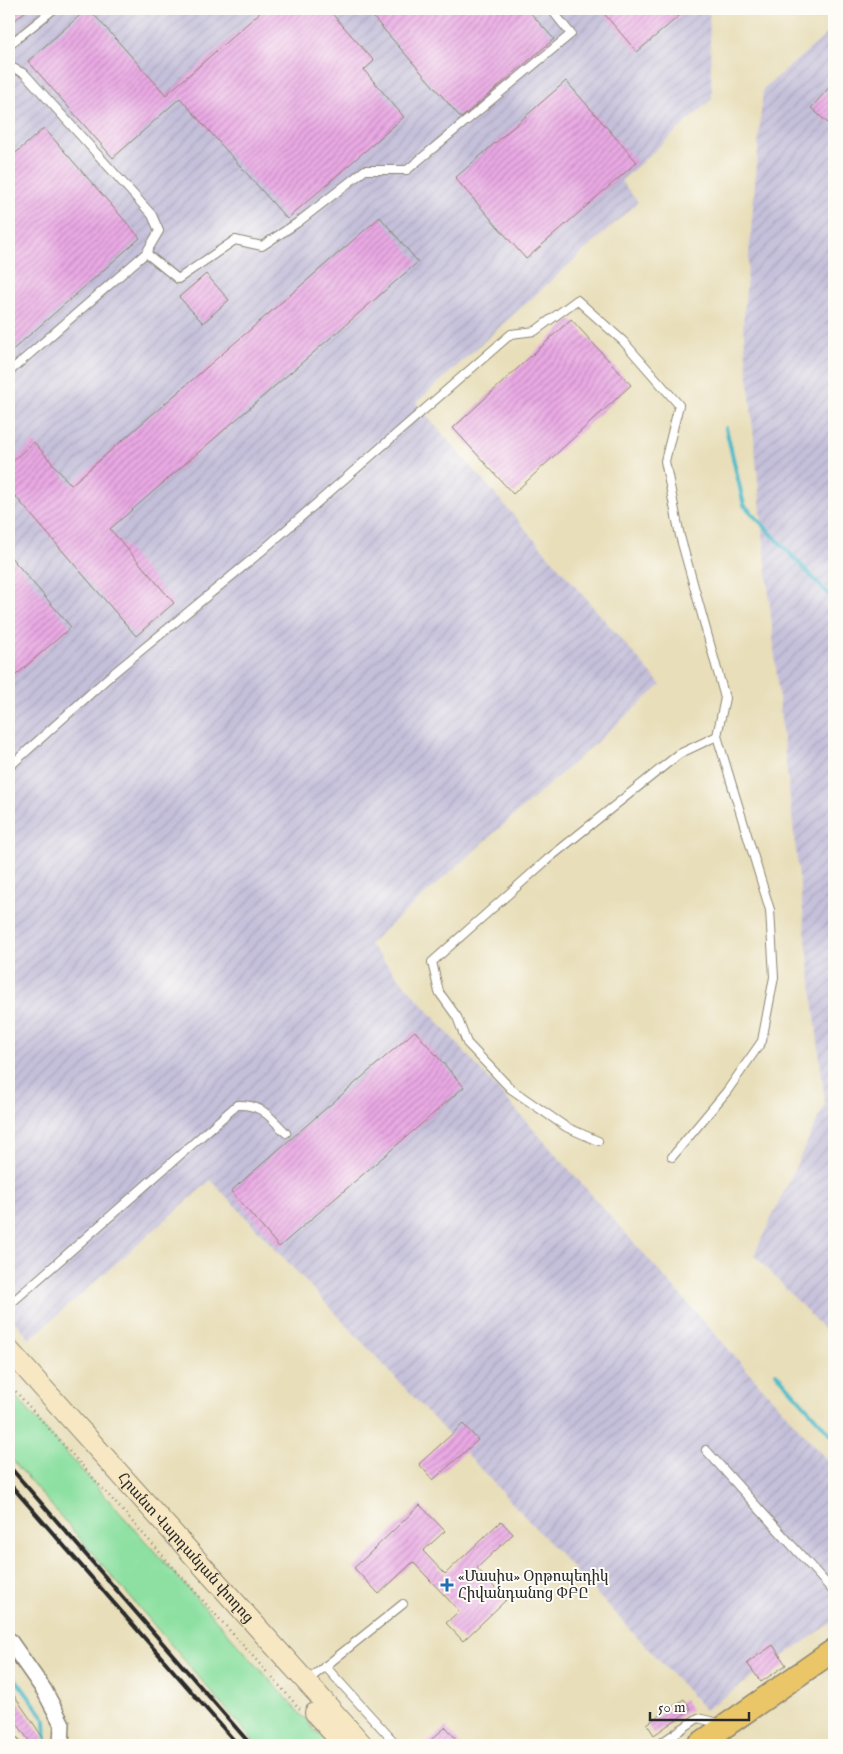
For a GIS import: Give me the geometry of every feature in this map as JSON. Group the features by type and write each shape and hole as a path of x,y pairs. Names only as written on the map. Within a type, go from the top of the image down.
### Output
{"main road":[{"name":"Հրանտ Վարդանյան փողոց","path":"9,1350 363,1745"},
{"name":"Հրանտ Վարդանյան փողոց","path":"9,1371 344,1745"},
{"path":"698,1745 834,1650"}],"street":[{"path":"9,1640 44,1690 62,1724 61,1745"},
{"path":"9,1743 13,1745"}],"lane":[{"path":"9,45 54,9"},
{"path":"146,253 178,279 235,240 262,246 297,223 365,170 407,170 571,34 550,9"},
{"path":"9,66 25,74 152,215 159,231 146,253 9,372"},
{"path":"9,767 110,676 256,556 511,334 535,331 577,300 623,341 679,406 665,461 680,536 725,698 717,736 770,910 774,978 762,1042 727,1091 672,1156"},
{"path":"598,1141 566,1127 511,1089 466,1043 457,1017 439,992 432,962 548,859 679,754 717,736"},
{"path":"9,1305 237,1105 251,1104 264,1110 286,1133"},
{"path":"706,1450 834,1592"},
{"path":"306,1682 403,1604"},
{"path":"325,1666 397,1745"},
{"path":"658,1745 698,1718 726,1726"}],"path":[{"path":"9,1384 302,1712"}],"shaded area":[{"path":"9,9 709,9 712,99 621,181 638,202 416,403 661,685 369,944 834,1468 834,1621 705,1710 211,1180 30,1339 9,1315"},
{"path":"834,28 834,1340 754,1255 825,1104 781,720 743,325 763,89"}],"green space":[{"path":"9,1389 328,1745 257,1745 9,1456"}],"building":[{"path":"9,9 28,9 9,25"},
{"path":"87,9 166,95 264,9 328,9 374,61 364,70 404,117 287,219 180,98 113,158 28,61"},
{"path":"366,9 527,9 554,39 461,118"},
{"path":"600,9 687,9 637,52"},
{"path":"566,81 637,162 526,259 455,178"},
{"path":"834,82 834,116 828,123 811,108"},
{"path":"44,128 140,238 9,353 9,159"},
{"path":"380,217 418,262 110,529 174,603 136,636 9,489 9,464 34,442 71,485"},
{"path":"206,274 229,300 203,323 179,297"},
{"path":"571,319 631,385 513,494 453,428"},
{"path":"9,555 71,627 9,681"},
{"path":"415,1031 464,1087 279,1247 231,1191"},
{"path":"463,1424 478,1440 433,1480 419,1464"},
{"path":"420,1505 445,1531 423,1551 445,1574 501,1521 513,1534 477,1568 506,1600 463,1641 446,1623 459,1611 413,1562 379,1594 354,1568"},
{"path":"773,1645 786,1665 761,1682 747,1663"},
{"path":"9,1688 44,1739 36,1745 32,1745 9,1712"},
{"path":"684,1699 691,1709 654,1735 647,1724"},
{"path":"446,1727 461,1745 425,1745"}],"waterway":[{"path":"726,428 744,505 834,600"},
{"path":"776,1373 834,1438"},
{"path":"9,1670 45,1719 46,1745"}],"railway":[{"path":"9,1466 251,1745"},
{"path":"9,1483 238,1745"}],"place":[{"name":"«Մասիս» Օրթոպեդիկ Հիվանդանոց ՓԲԸ","path":"447,1585"}]}
